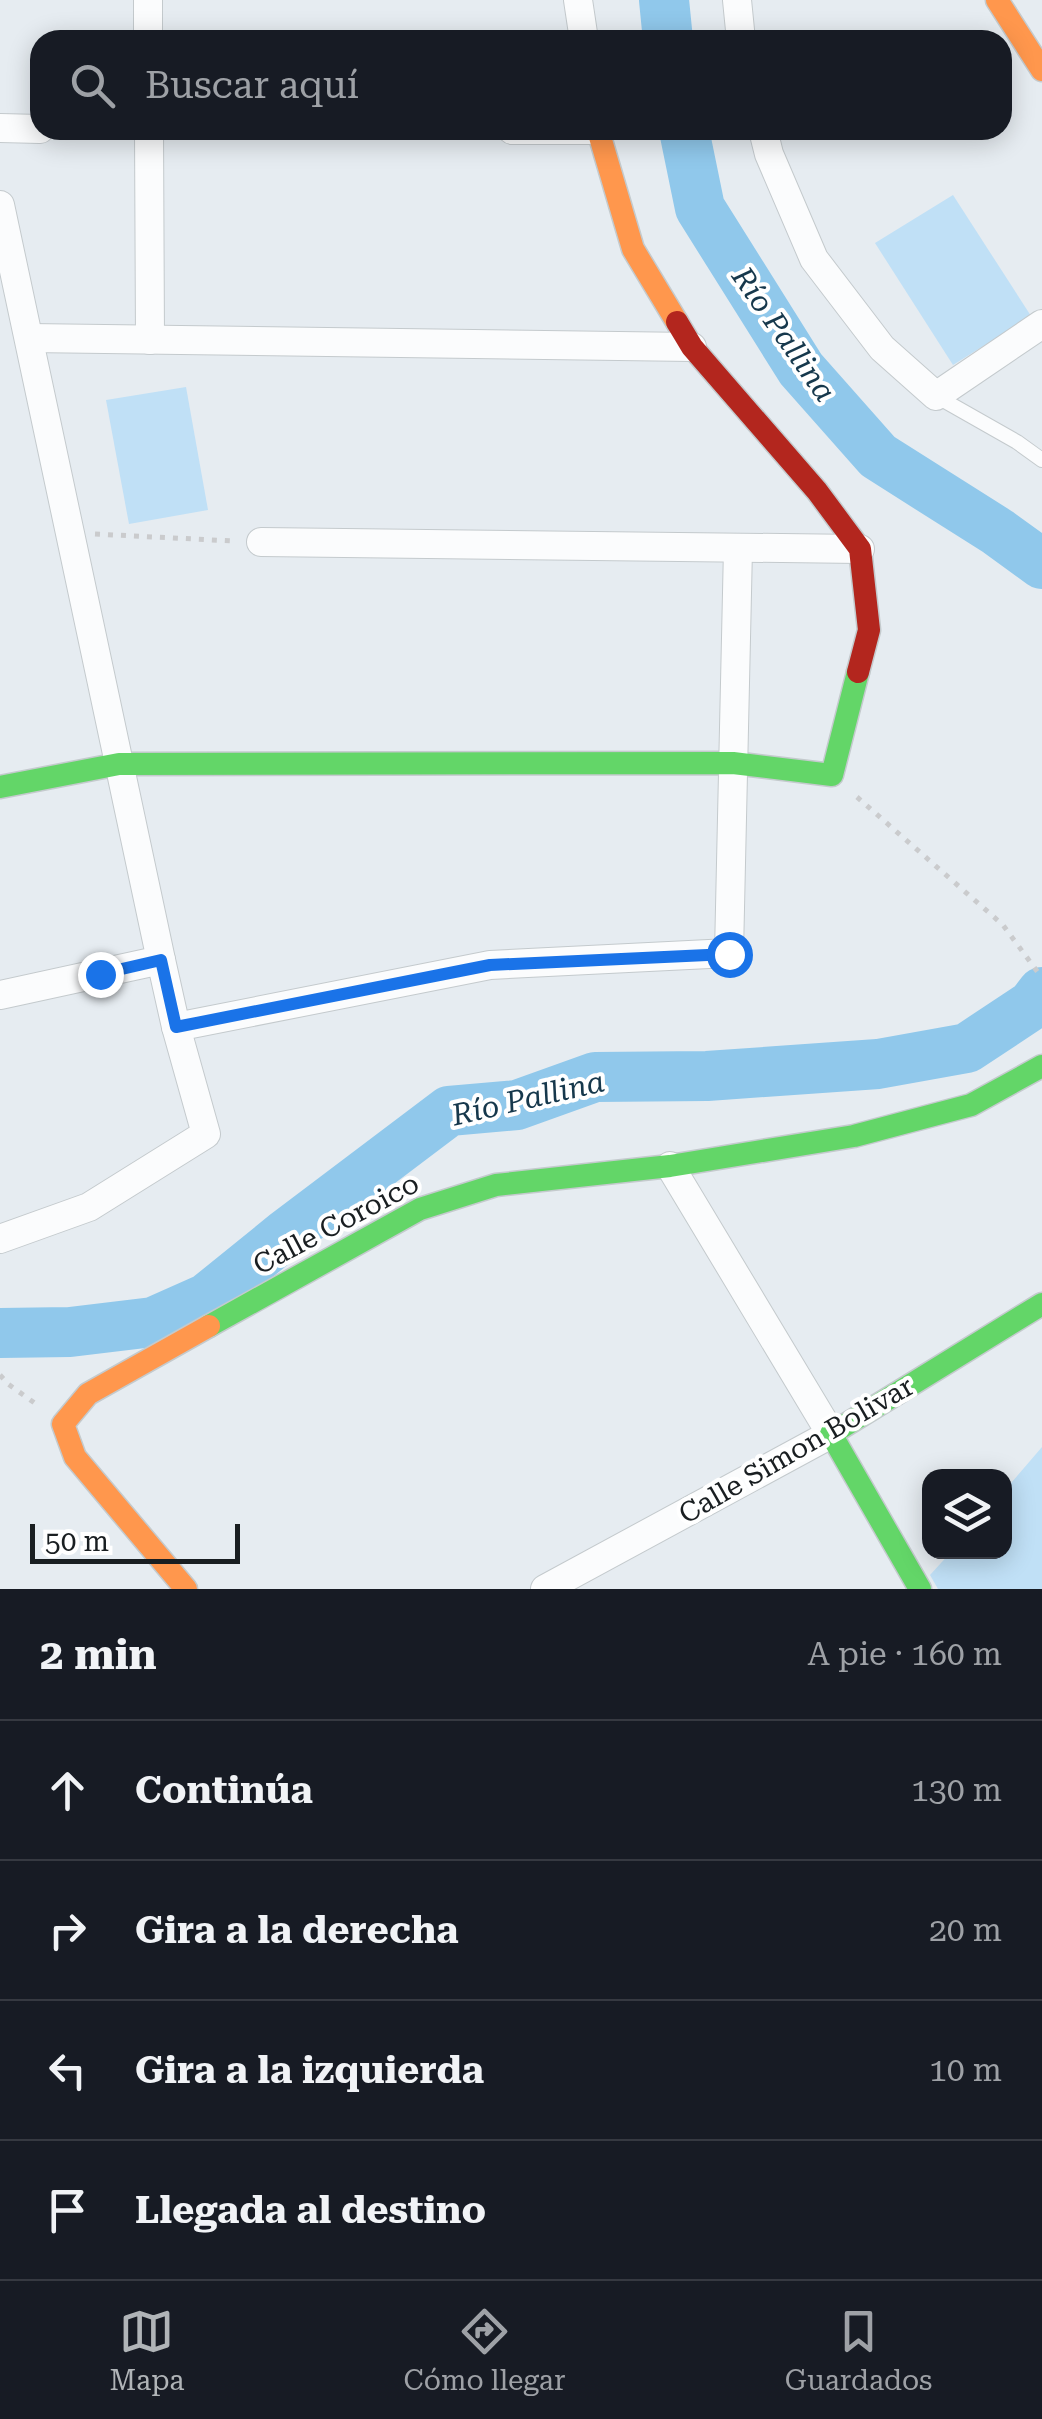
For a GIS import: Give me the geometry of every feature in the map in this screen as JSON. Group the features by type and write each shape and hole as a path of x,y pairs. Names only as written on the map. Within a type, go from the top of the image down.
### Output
{"street":[{"path":"148,0 148,30"},
{"path":"578,0 582,30"},
{"path":"737,0 740,30"},
{"path":"1007,4 1042,70"},
{"path":"0,128 30,128"},
{"path":"149,140 150,340"},
{"path":"0,787 119,764 733,763 832,775 869,630 860,550 817,491 692,348 632,249 601,140"},
{"path":"766,140 814,259 882,348 936,396 1042,324"},
{"path":"0,205 161,960 206,1134 89,1208 0,1239"},
{"path":"28,338 692,348"},
{"path":"261,542 860,550"},
{"path":"176,1027 490,965 729,954 738,548"},
{"path":"0,995 161,960"},
{"name":"Calle Coroico","path":"64,1424 88,1394 420,1208 496,1185 670,1166 854,1136 971,1105 1042,1066"},
{"path":"670,1166 920,1589"},
{"name":"Calle Simon Bolivar","path":"545,1589 831,1434 1042,1304"},
{"path":"64,1424 75,1457 186,1589"}],"lane":[{"path":"936,396 1042,460"}],"path":[{"path":"70,533 261,542"},
{"path":"832,775 1003,925 1042,978"},
{"path":"0,1375 64,1424"}],"shaded area":[{"path":"953,195 1031,316 953,365 875,243"},
{"path":"186,387 208,510 129,524 106,400"},
{"path":"1042,1447 1042,1589 938,1589 930,1575 945,1559 1012,1559 1012,1482"}],"waterway":[{"name":"Río Pallina","path":"664,0 667,30"},
{"name":"Río Pallina","path":"686,140 700,208 801,369 878,456 1042,564"},
{"name":"Río Pallina","path":"0,1333 70,1332 153,1322 207,1298 449,1111 517,1105 595,1077 707,1076 878,1064 967,1048 1032,1005 1042,992"}],"traffic: fast":[{"path":"0,787 119,764 733,763 832,775 858,672"},
{"path":"209,1326 420,1209 496,1185 670,1166 854,1136 971,1105 1042,1066"},
{"path":"920,1589 831,1434 1042,1304"}],"traffic: slow":[{"path":"997,0 1042,70"},
{"path":"601,140 633,249 677,322"},
{"path":"186,1589 75,1457 63,1424 88,1394 209,1326"}],"traffic: jam":[{"path":"677,322 692,347 817,491 860,549 869,630 858,672"}],"route":[{"path":"100,974 161,960 176,1027 490,965 729,954"}]}
